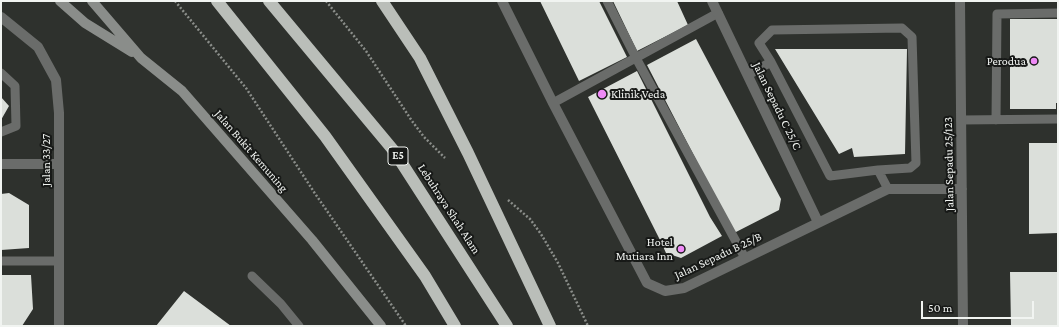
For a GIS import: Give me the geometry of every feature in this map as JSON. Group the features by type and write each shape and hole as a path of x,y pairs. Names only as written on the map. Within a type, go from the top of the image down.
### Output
{"highway":[{"path":"217,1 325,136 425,276 454,326"},
{"name":"Lebuhraya Shah Alam","path":"269,1 394,151 507,326"},
{"path":"382,1 420,58 468,153 550,326"}],"main road":[{"path":"60,1 85,23 141,58"},
{"name":"Jalan Bukit Kemuning","path":"92,1 141,58 182,92 312,240 381,326"}],"street":[{"name":"Jalan Sepadu B 25/B","path":"502,1 552,103 647,283 665,291 684,288 888,189 962,189"},
{"name":"Jalan Sepadu C 25/C","path":"712,1 818,222"},
{"name":"Jalan Sepadu 25/123","path":"960,1 963,326"},
{"name":"Jalan 33/27","path":"1,17 38,48 56,80 59,113 59,326"},
{"path":"1,164 59,164"}],"lane":[{"path":"607,1 636,58 745,258"},
{"path":"552,103 718,13"},
{"path":"996,120 997,14 1058,13"},
{"path":"902,28 912,37 916,163 910,168 878,170 830,176 771,62 759,43 772,30 902,28"},
{"path":"748,75 771,62"},
{"path":"1,73 15,86 16,126 1,132"},
{"path":"961,120 1058,119"},
{"path":"878,170 888,189"},
{"path":"1,261 59,261"},
{"path":"252,276 281,304 299,326"}],"path":[{"path":"175,1 246,88 314,192 406,326"},
{"path":"326,1 366,51 424,137 445,158"},
{"path":"508,200 530,219 541,234 558,263 588,326"}],"building":[{"path":"540,1 599,1 627,57 579,81"},
{"path":"613,1 677,1 688,25 637,51"},
{"name":"Perodua","path":"1010,19 1058,19 1058,103 1056,103 1056,109 1010,109"},
{"path":"696,39 781,199 779,210 734,233 647,65"},
{"path":"775,49 907,49 905,154 854,157 852,148 839,154"},
{"path":"637,71 710,217 722,236 681,258 666,253 588,97"},
{"path":"1,97 9,106 1,120"},
{"path":"1029,143 1058,143 1058,233 1029,234"},
{"path":"9,193 29,205 29,248 1,250 1,194"},
{"path":"1010,272 1058,272 1058,326 1011,326"},
{"path":"1,275 31,275 33,309 22,326 1,326"},
{"path":"184,291 231,326 156,326"}],"place":[{"name":"Perodua","path":"1034,61"},
{"name":"Klinik Veda","path":"602,94"},
{"name":"Hotel Mutiara Inn","path":"681,249"}]}
